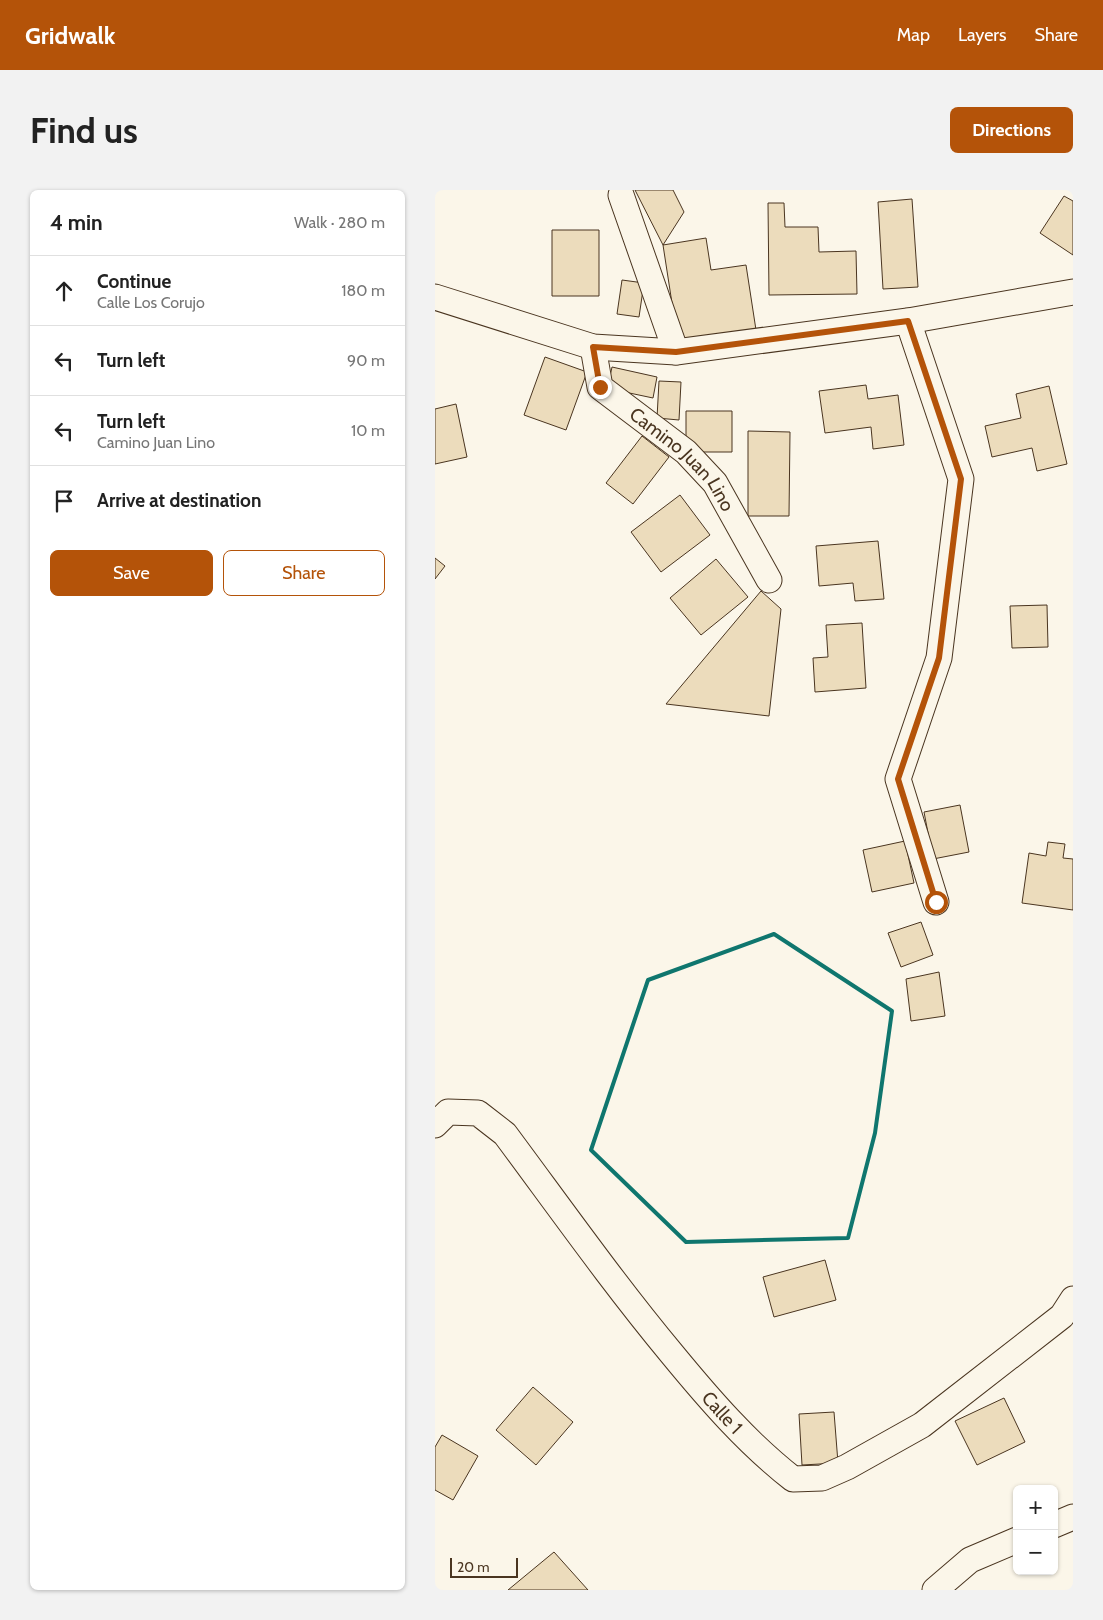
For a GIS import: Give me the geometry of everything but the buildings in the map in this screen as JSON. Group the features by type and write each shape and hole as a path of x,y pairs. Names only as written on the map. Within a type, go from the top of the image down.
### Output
{"street":[{"path":"621,195 676,352"},
{"path":"435,297 593,347 676,352 908,321 1073,292"},
{"path":"908,321 961,479 939,658 898,779 936,902"},
{"name":"Camino Juan Lino","path":"593,347 600,387 685,452 715,483 769,580"},
{"name":"Calle 1","path":"435,1125 448,1112 479,1113 505,1134 642,1318 719,1411 770,1461 793,1479 822,1478 847,1467 922,1425 1062,1316 1073,1299"},
{"path":"1058,1523 1073,1517"},
{"path":"935,1590 970,1560 1013,1542"}],"highlighted area":[{"path":"774,934 892,1011 875,1133 848,1238 686,1242 591,1150 648,980"}],"route":[{"path":"600,387 593,347 676,352 908,321 961,479 939,658 898,779 936,902"}]}
